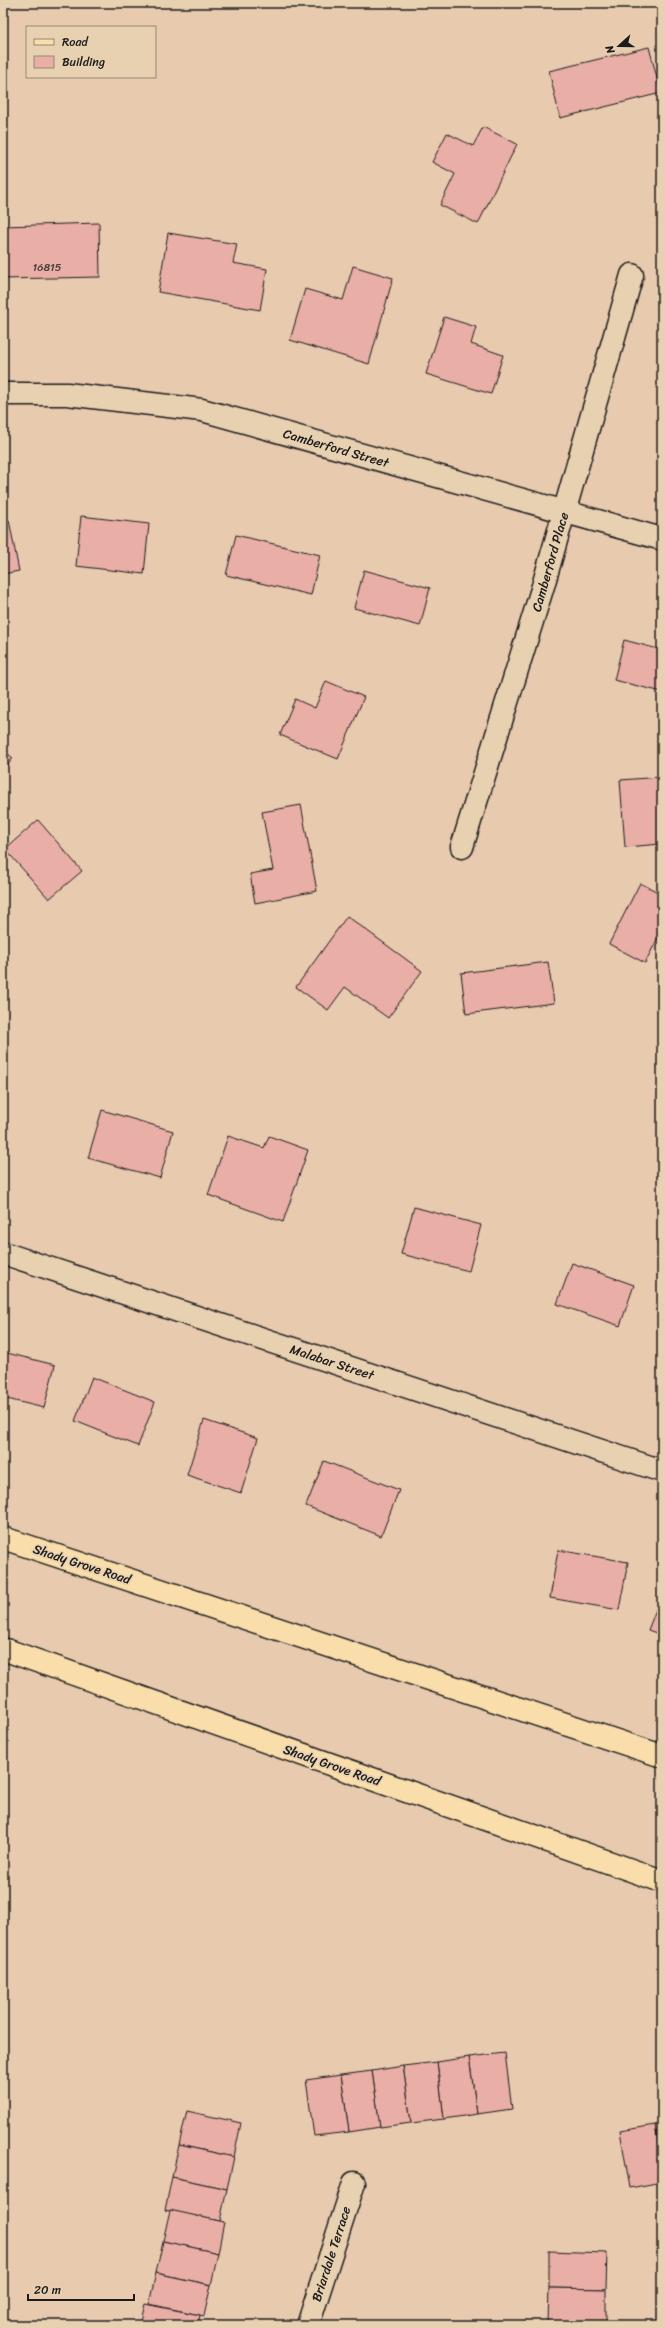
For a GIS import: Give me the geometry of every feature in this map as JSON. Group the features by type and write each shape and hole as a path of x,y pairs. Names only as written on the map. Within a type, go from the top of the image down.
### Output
{"main road":[{"name":"Shady Grove Road","path":"3,1538 662,1756"},
{"name":"Shady Grove Road","path":"3,1649 662,1881"}],"street":[{"name":"Camberford Place","path":"462,847 543,586 632,275"},
{"name":"Camberford Street","path":"3,394 67,394 202,410 662,539"},
{"name":"Malabar Street","path":"3,1253 662,1471"},
{"name":"Briardale Terrace","path":"308,2325 354,2183"}],"building":[{"path":"649,47 661,93 560,118 549,71"},
{"path":"483,127 517,144 478,224 440,205 455,174 432,162 447,133 473,146"},
{"path":"99,223 100,277 3,279 3,226"},
{"path":"168,233 237,244 233,263 267,269 260,310 158,292"},
{"path":"353,266 393,278 369,364 290,340 305,289 343,300"},
{"path":"444,317 476,327 471,344 503,355 491,394 426,374"},
{"path":"81,516 149,524 144,574 76,566"},
{"path":"9,520 19,571 3,574 3,521"},
{"path":"236,535 320,555 311,595 226,575"},
{"path":"364,570 430,588 420,626 354,608"},
{"path":"624,640 662,650 662,692 614,680"},
{"path":"326,681 364,697 338,759 280,735 295,699 315,708"},
{"path":"3,750 13,758 3,771"},
{"path":"661,777 662,844 625,847 620,780"},
{"path":"301,805 317,891 255,903 250,874 273,870 262,812"},
{"path":"38,820 82,871 49,899 5,849"},
{"path":"640,883 662,894 662,930 645,963 609,944"},
{"path":"347,916 422,971 388,1018 345,987 328,1010 296,987"},
{"path":"548,962 554,1003 466,1014 461,973"},
{"path":"102,1110 173,1131 160,1178 88,1158"},
{"path":"228,1136 264,1148 269,1136 308,1150 283,1222 208,1195"},
{"path":"414,1207 481,1225 469,1271 401,1254"},
{"path":"572,1263 634,1285 620,1326 557,1304"},
{"path":"3,1352 55,1365 44,1408 3,1398"},
{"path":"92,1377 155,1402 138,1446 75,1421"},
{"path":"204,1420 258,1438 241,1493 187,1475"},
{"path":"324,1461 399,1490 381,1536 306,1506"},
{"path":"558,1550 628,1562 619,1610 550,1598"},
{"path":"662,1594 662,1635 648,1630"},
{"path":"505,2053 512,2109 477,2114 469,2057"},
{"path":"469,2057 477,2114 444,2119 437,2062"},
{"path":"437,2062 444,2119 411,2123 403,2066"},
{"path":"403,2066 411,2123 380,2127 372,2071"},
{"path":"372,2071 380,2127 349,2132 341,2075"},
{"path":"341,2075 349,2132 314,2136 306,2080"},
{"path":"187,2111 241,2123 234,2157 179,2145"},
{"path":"662,2124 662,2166 655,2125"},
{"path":"655,2125 662,2166 662,2182 630,2188 620,2131"},
{"path":"179,2145 234,2157 227,2189 172,2177"},
{"path":"172,2177 227,2189 220,2221 165,2210"},
{"path":"170,2210 224,2222 218,2253 163,2241"},
{"path":"163,2241 218,2253 211,2285 156,2273"},
{"path":"549,2251 607,2253 606,2289 549,2288"},
{"path":"156,2273 211,2285 204,2316 149,2304"},
{"path":"549,2288 606,2289 606,2324 548,2323"},
{"path":"145,2304 200,2315 198,2325 140,2325"},
{"path":"548,2323 606,2324 606,2325 548,2325"}]}
